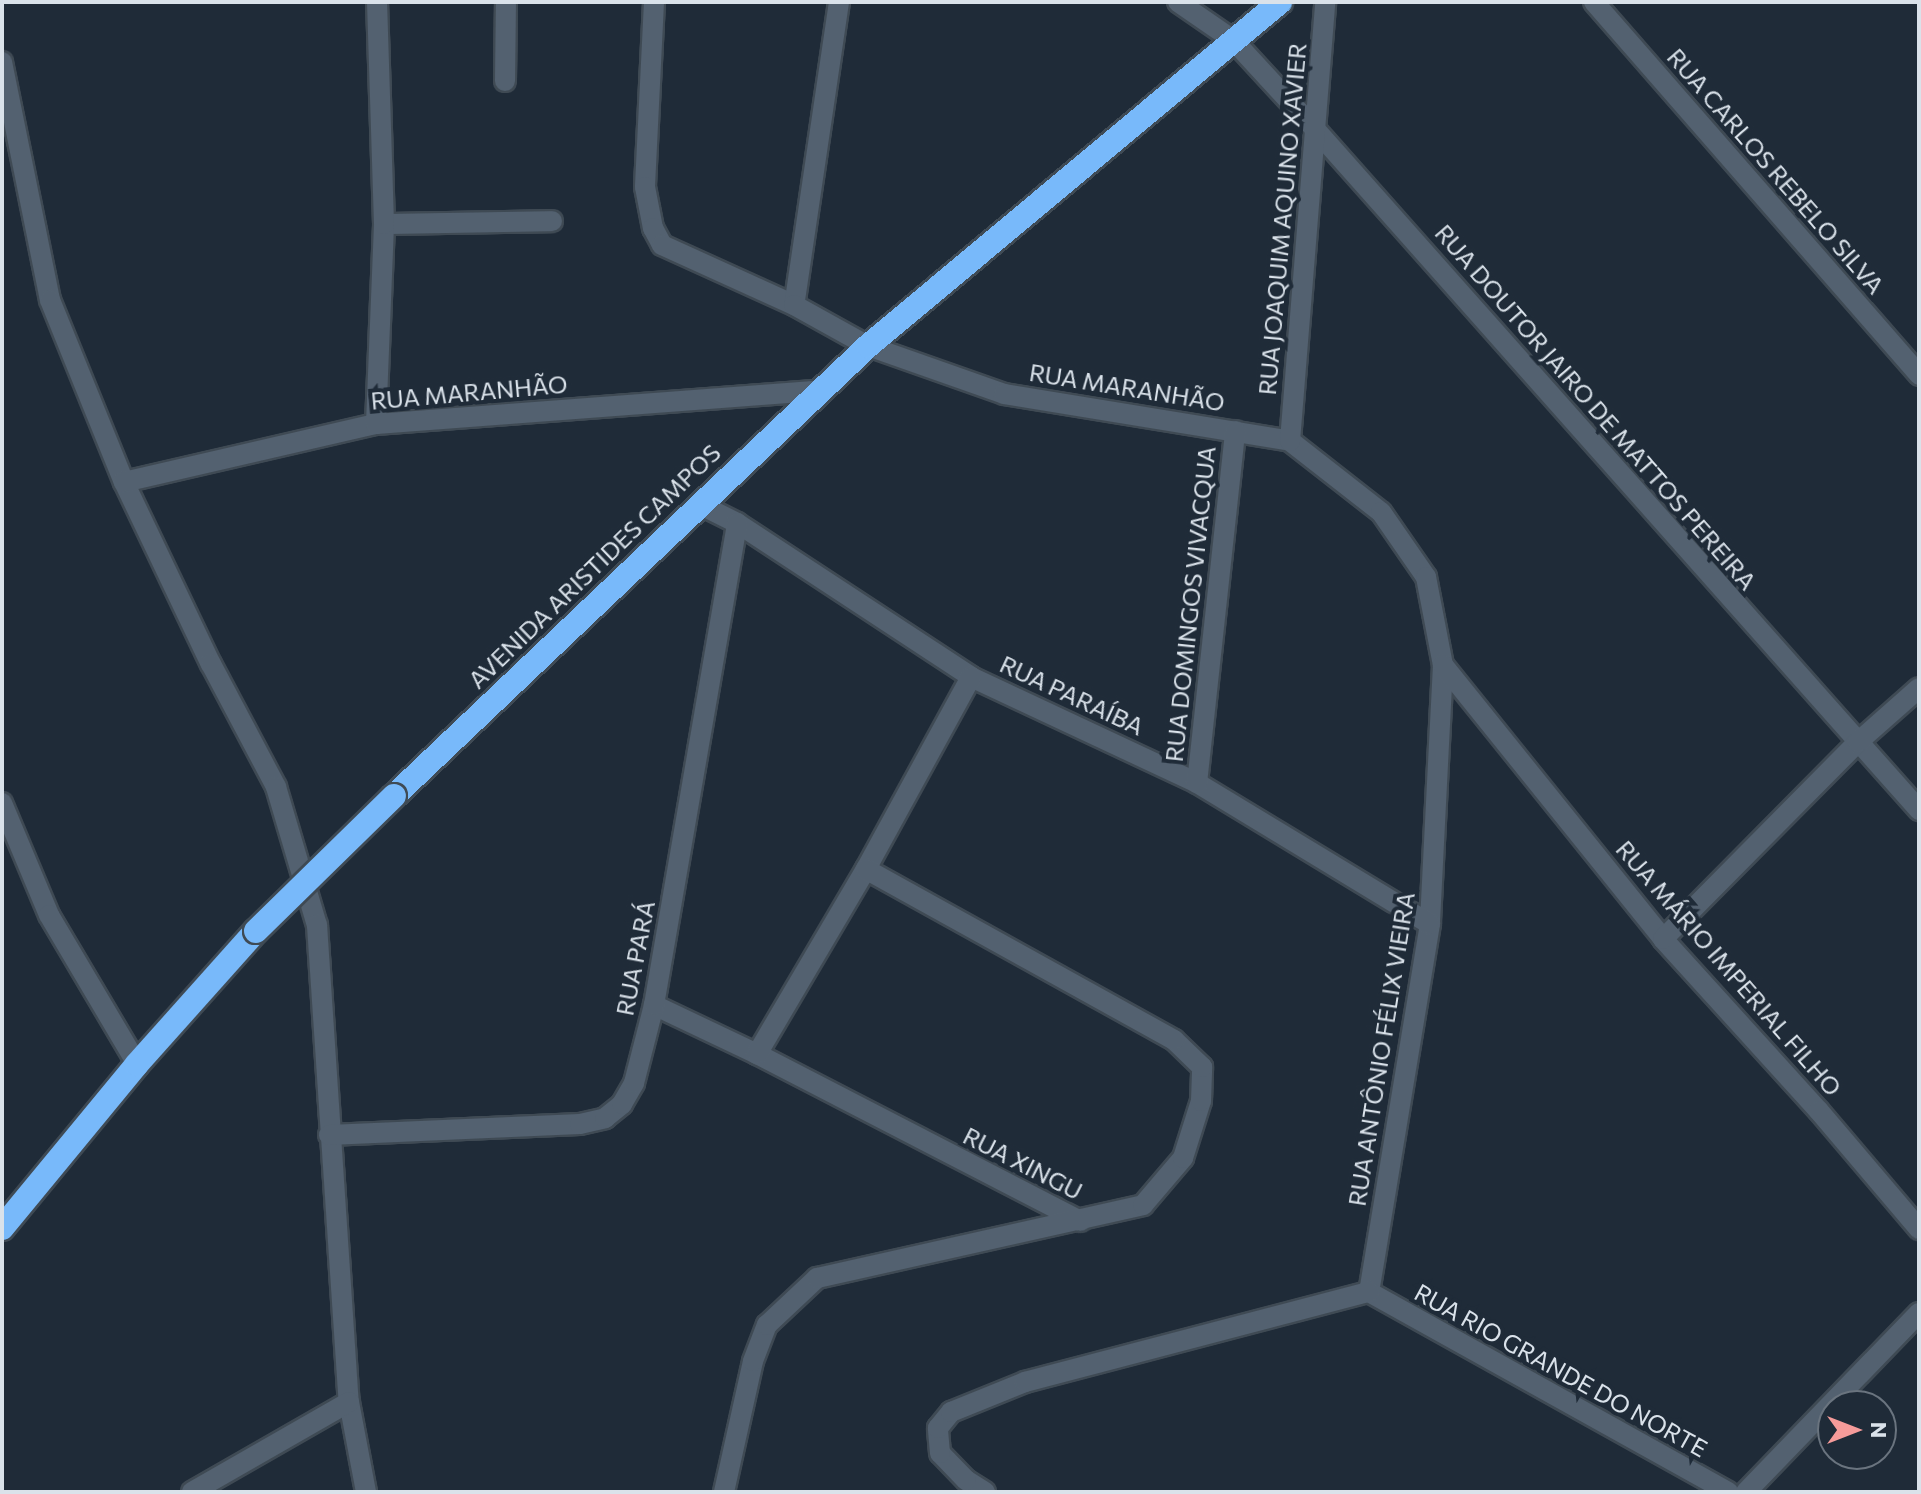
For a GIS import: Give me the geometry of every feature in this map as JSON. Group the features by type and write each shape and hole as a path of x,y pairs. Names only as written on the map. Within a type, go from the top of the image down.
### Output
{"highway":[{"name":"AVENIDA ARISTIDES CAMPOS","path":"2,1228 137,1064 256,931 394,796 868,346 1280,2"}],"street":[{"path":"376,424 384,224 377,2"},
{"path":"505,81 506,2"},
{"name":"RUA MARANHÃO","path":"654,2 645,187 653,228 662,245 794,305 868,346 1004,394 1290,441"},
{"path":"794,305 839,2"},
{"name":"RUA DOUTOR JAIRO DE MATTOS PEREIRA","path":"1178,2 1233,40 1314,128 1919,810"},
{"name":"RUA JOAQUIM AQUINO XAVIER","path":"1290,441 1325,2"},
{"name":"RUA CARLOS REBELO SILVA","path":"1594,2 1919,375"},
{"path":"2,62 50,300 124,482 211,664 276,787 317,925 349,1402 366,1492"},
{"path":"384,224 552,221"},
{"name":"RUA MARANHÃO","path":"124,482 376,424 824,390"},
{"name":"RUA DOMINGOS VIVACQUA","path":"1197,783 1235,431"},
{"name":"RUA ANTÔNIO FÉLIX VIEIRA","path":"1290,441 1381,512 1426,577 1443,665 1430,924 1369,1292"},
{"name":"RUA PARAÍBA","path":"699,504 737,523 971,677 1197,783 1430,924"},
{"name":"RUA PARÁ","path":"329,1135 540,1128 605,1118 622,1104 634,1083 654,1005 737,523"},
{"name":"RUA MÁRIO IMPERIAL FILHO","path":"1443,665 1663,939 1819,1111 1919,1229"},
{"path":"757,1054 866,869 971,677"},
{"path":"1663,939 1858,742 1919,688"},
{"path":"2,803 49,915 137,1064"},
{"name":"RUA XINGU","path":"654,1005 757,1054 1080,1221 1143,1205 1183,1158 1201,1101 1202,1067 1174,1040 866,869"},
{"path":"724,1492 753,1361 767,1325 817,1278 1080,1221"},
{"path":"985,1492 966,1480 940,1453 938,1428 951,1412 1025,1382 1369,1292"},
{"name":"RUA RIO GRANDE DO NORTE","path":"1369,1292 1697,1485 1728,1492"},
{"path":"1746,1492 1919,1313"},
{"path":"192,1492 349,1402"}]}
